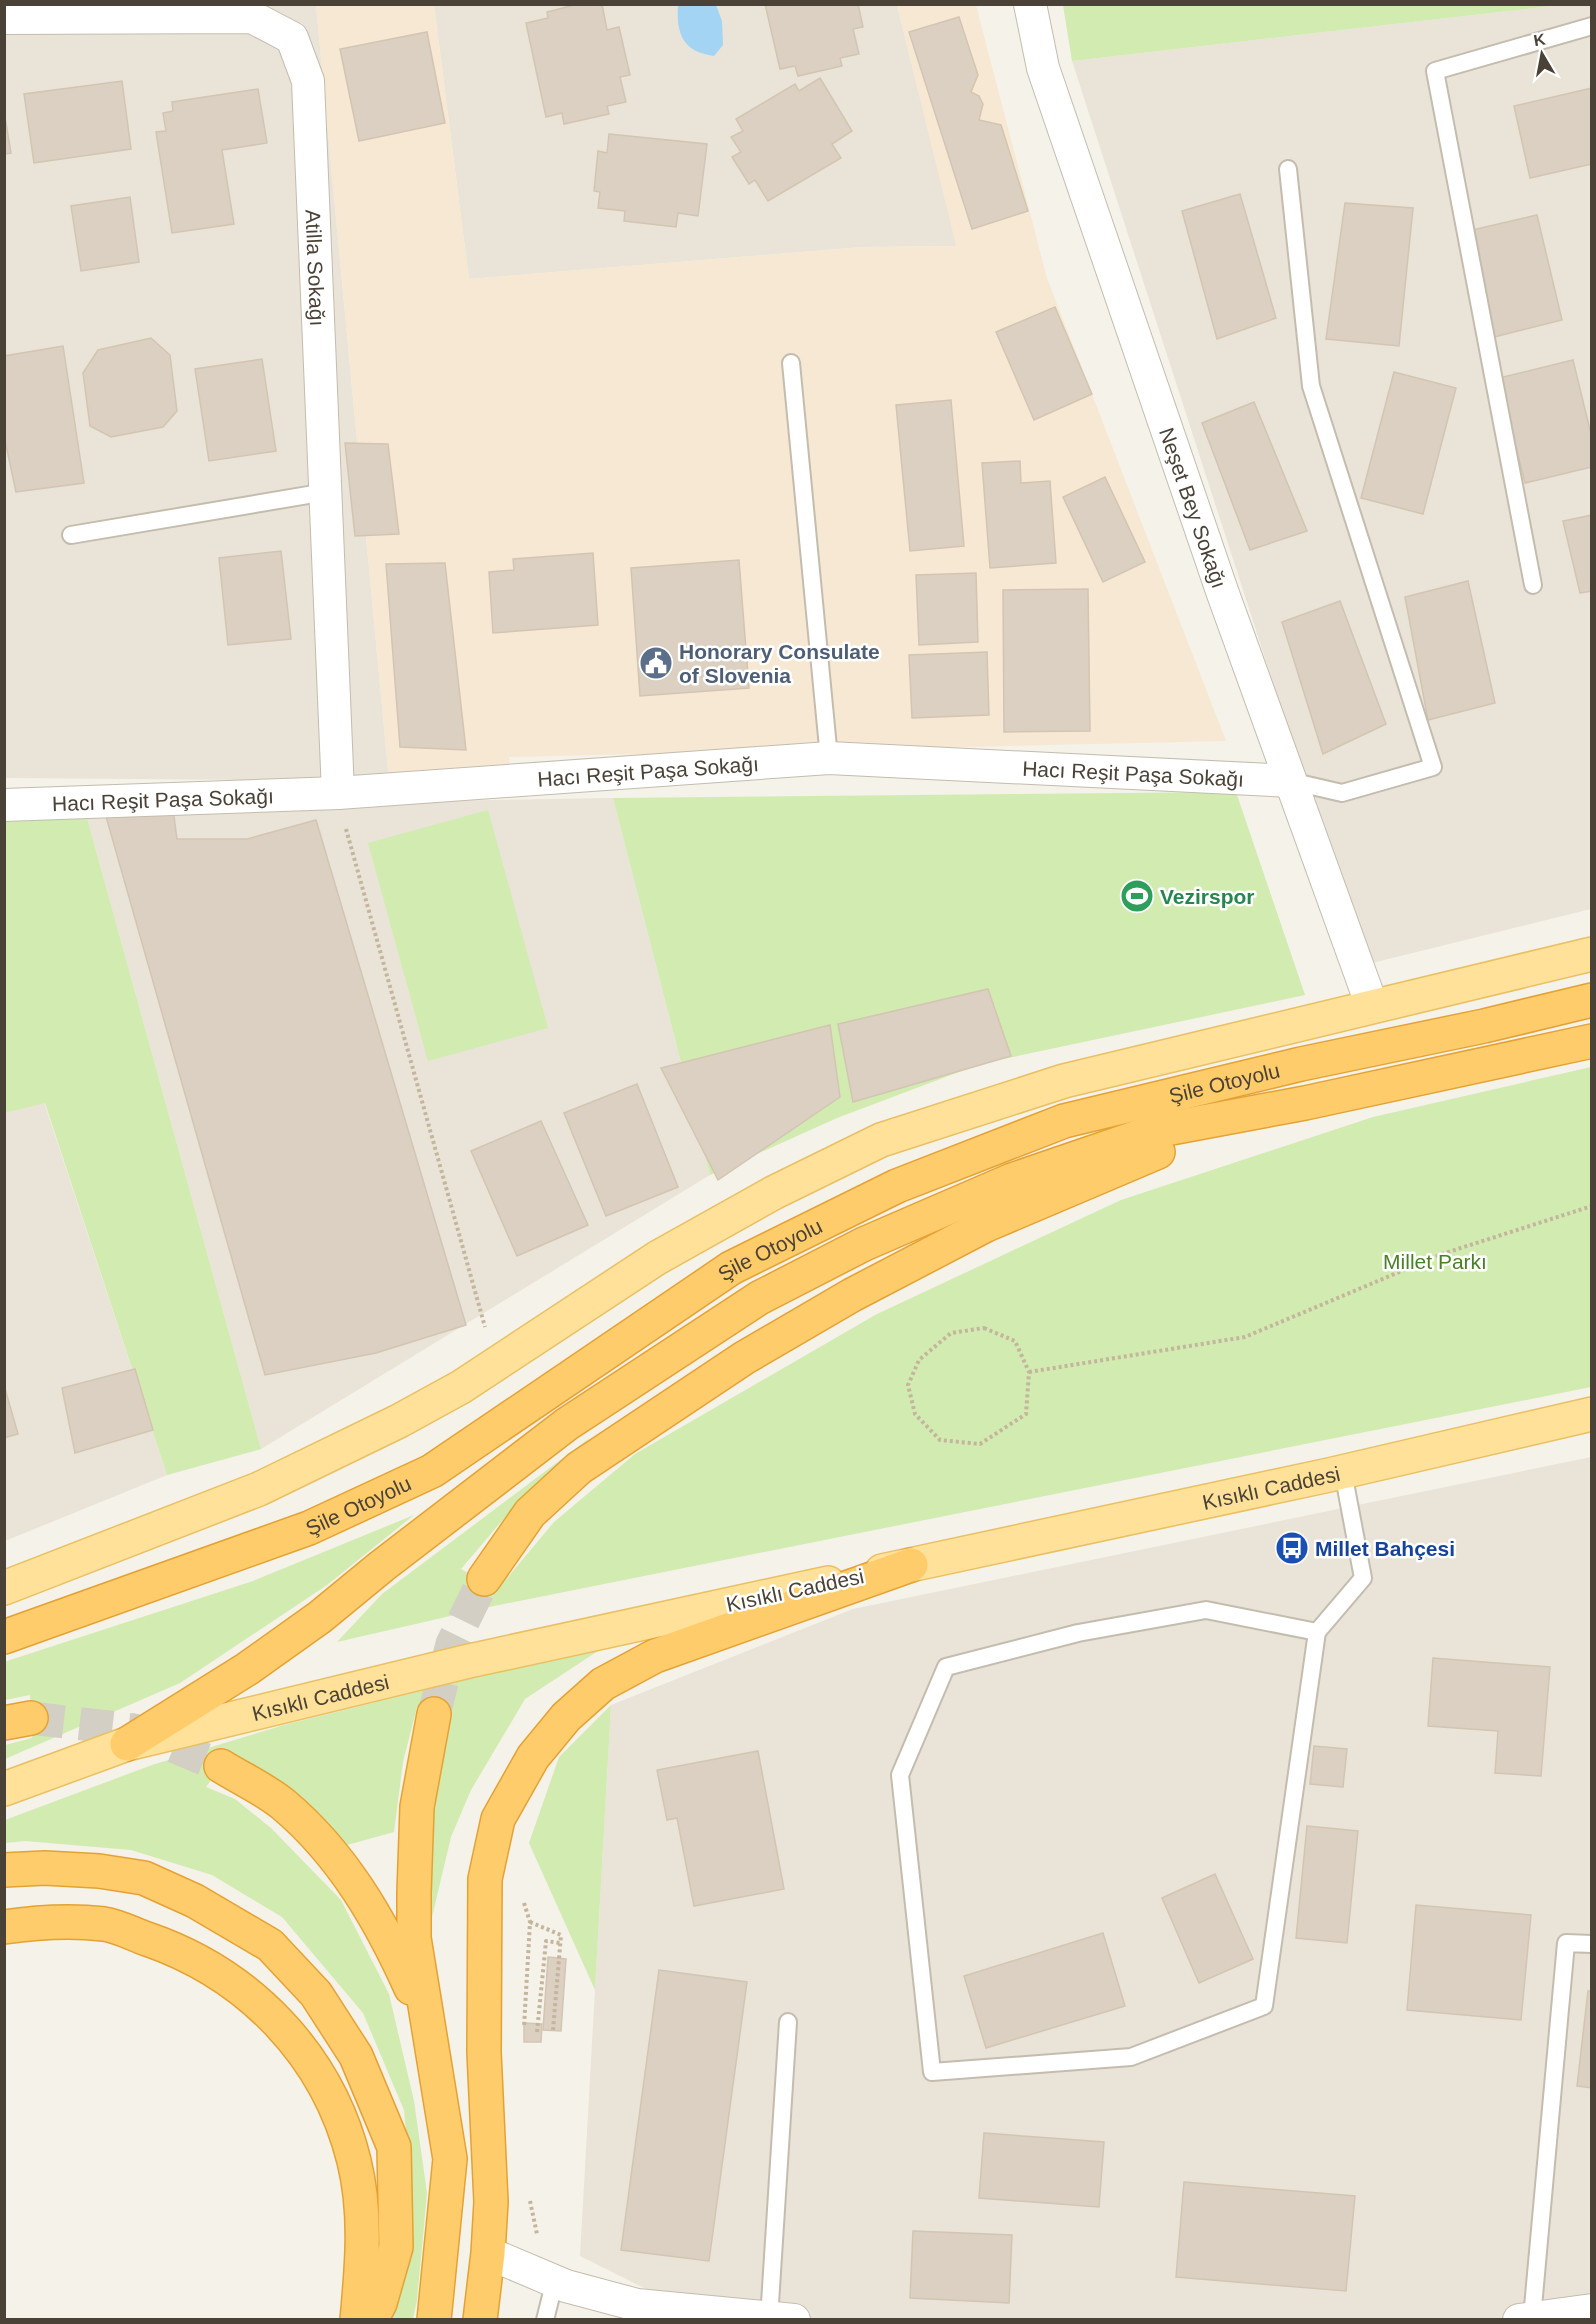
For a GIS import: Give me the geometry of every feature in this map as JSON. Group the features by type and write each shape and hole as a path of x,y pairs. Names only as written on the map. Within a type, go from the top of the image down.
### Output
{"highway":[{"name":"Şile Otoyolu","path":"4,1637 309,1528 432,1471 730,1268 897,1186 1064,1121 1300,1064 1484,1026 1592,1000"},
{"name":"Şile Otoyolu","path":"127,1744 247,1669 320,1617 382,1566 487,1488 567,1424 759,1298 864,1244 1012,1180 1155,1131 1305,1103 1592,1041"},
{"path":"484,1579 530,1513 579,1468 744,1358 842,1301 986,1225 1128,1163 1305,1103"},
{"path":"480,2319 488,2253 490,2202 484,2052 485,1879 498,1819 533,1757 566,1717 603,1684 655,1656 911,1565"},
{"path":"434,1714 417,1807 414,1893 414,1938 450,2159 434,2319"},
{"path":"221,1767 282,1804 322,1840 353,1879 397,1956 413,1992 432,2056"},
{"path":"4,1870 45,1868 99,1871 144,1878 195,1901 270,1945 316,1994 356,2056 394,2148 396,2247 380,2303 371,2319"},
{"path":"4,1927 47,1921 106,1924 159,1943 202,1961 254,1997 300,2045 341,2117 355,2162 363,2221 357,2319"}],"main road":[{"path":"4,1588 259,1489 399,1421 461,1387 657,1258 773,1193 881,1140 1064,1081 1592,954"},
{"name":"Kısıklı Caddesi","path":"4,1789 127,1744 469,1661 1343,1472 1592,1414"}],"street":[{"name":"Neşet Bey Sokağı","path":"1030,4 1044,68 1290,781 1372,1006"},
{"name":"Atilla Sokağı","path":"4,18 252,17 292,38 308,81 338,793"},
{"name":"Hacı Reşit Paşa Sokağı","path":"4,805 338,793 829,758 1290,781"},
{"path":"488,2253 566,2286 636,2305 781,2319"},
{"path":"1525,2319 1592,2310"}],"lane":[{"path":"1533,585 1435,71 1592,26"},
{"path":"1288,169 1311,386 1434,767 1342,793 1290,781"},
{"path":"791,363 829,758"},
{"path":"71,535 326,492"},
{"path":"1317,1632 1206,1610 1078,1633 946,1667 900,1775 932,2073 1131,2057 1264,2006 1317,1632 1363,1578 1343,1472"},
{"path":"1525,2319 1566,1944 1592,1944"},
{"path":"781,2319 789,2022"},
{"path":"545,2319 550,2278"}],"path":[{"path":"338,793 487,1335"},
{"path":"1029,1372 1245,1337 1442,1254 1592,1206"},
{"path":"984,1328 1015,1341 1029,1372 1026,1414 980,1444 939,1440 915,1414 908,1386 919,1360 951,1333 984,1328"},
{"path":"524,2039 530,1922 561,1935 553,2030"},
{"path":"537,2032 546,1941 560,1943"},
{"path":"530,2199 550,2278"}],"shaded area":[{"path":"4,5 316,5 389,781 6,778"},
{"path":"316,5 434,5 469,279 863,247 956,246 897,5 976,5 1047,278 1226,741 509,757 510,769 389,781"},
{"path":"434,5 897,5 957,246 863,247 469,279"},
{"path":"1560,5 1591,5 1591,909 1360,966 1308,791 1072,61"},
{"path":"613,798 710,1175 261,1449 84,807"},
{"path":"44,1102 167,1475 5,1541 5,1113"},
{"path":"1591,1457 1591,2319 706,2319 580,2256 611,1705 853,1609"}],"green space":[{"path":"1063,4 1560,5 1072,61"},
{"path":"1236,792 1305,995 980,1064 837,1118 710,1175 613,798"},
{"path":"84,807 261,1449 167,1475 45,1103 5,1113 5,812"},
{"path":"488,810 548,1028 428,1061 368,843"},
{"name":"Millet Parkı","path":"1591,1067 1591,1387 494,1606 337,1642 382,1594 591,1437 506,1516 461,1569 497,1590 554,1522 635,1454 877,1314 1121,1200 1373,1117"},
{"path":"414,1515 327,1585 180,1683 5,1759 5,1745 32,1738 30,1695 5,1700 4,1662 253,1581"},
{"path":"607,1645 525,1699 471,1790 451,1837 432,1917 426,1872 433,1780 451,1713 417,1707 403,1762 394,1832 347,1845 289,1791 221,1766 206,1787 235,1799 271,1828 341,1900 389,1994 414,2101 427,2193 417,2300 413,2319 390,2319 403,2279 413,2208 404,2110 363,2013 282,1917 212,1875 131,1850 25,1841 5,1843 5,1820 152,1765 284,1725"},
{"path":"611,1705 595,1990 529,1843 559,1757"}],"water":[{"path":"678,5 716,5 722,21 723,45 714,56 703,54 688,46 678,25"}],"building":[{"path":"578,4 602,4 607,30 619,27 630,75 620,77 626,102 607,106 609,114 564,124 562,113 546,117 526,23 548,18 547,12"},
{"path":"765,4 858,4 863,27 853,29 859,54 840,58 842,66 798,76 795,66 780,69"},
{"path":"959,17 978,75 971,92 979,96 983,104 979,120 1001,125 1028,211 972,229 909,32"},
{"path":"427,32 445,123 359,141 340,49"},
{"path":"820,78 852,131 832,144 841,158 768,201 755,180 749,184 732,157 741,152 731,137 743,131 736,119 795,84 799,91"},
{"path":"122,81 131,149 34,163 24,94"},
{"path":"1592,88 1592,164 1530,178 1514,106"},
{"path":"258,89 267,143 222,150 234,224 172,233 156,132 166,131 163,113 173,111 172,102"},
{"path":"4,111 11,153 4,154"},
{"path":"609,134 707,144 698,216 678,213 676,227 624,221 625,211 598,208 600,192 594,191 598,151 607,153"},
{"path":"1240,194 1276,318 1217,339 1182,211"},
{"path":"130,197 139,262 81,271 71,206"},
{"path":"1345,203 1413,208 1399,346 1326,339"},
{"path":"1537,215 1562,320 1494,337 1468,231"},
{"path":"1055,307 1092,394 1034,420 996,332"},
{"path":"151,338 170,355 177,411 163,427 111,437 90,426 83,373 98,350"},
{"path":"63,346 84,483 16,492 4,436 4,356"},
{"path":"262,359 276,451 209,461 195,369"},
{"path":"1573,360 1592,438 1592,467 1525,483 1499,378"},
{"path":"1394,372 1456,388 1423,514 1361,498"},
{"path":"951,400 964,546 910,551 896,405"},
{"path":"1254,402 1307,531 1250,550 1202,423"},
{"path":"345,443 388,444 399,534 355,536"},
{"path":"1020,461 1021,483 1050,481 1056,563 990,568 982,463"},
{"path":"1105,477 1145,562 1103,582 1063,497"},
{"path":"1592,515 1592,591 1580,593 1563,521"},
{"path":"281,551 291,639 228,645 219,558"},
{"path":"593,553 598,625 493,633 489,572 514,570 513,559"},
{"path":"739,560 749,688 640,696 631,568"},
{"path":"445,563 466,750 400,747 386,564"},
{"path":"976,573 978,642 919,645 916,575"},
{"path":"1468,581 1495,703 1428,720 1405,597"},
{"path":"1088,589 1090,731 1004,732 1003,590"},
{"path":"1340,601 1386,724 1323,754 1282,622"},
{"path":"987,652 989,715 912,718 909,655"},
{"path":"173,809 177,839 247,839 316,820 466,1325 376,1353 265,1375 105,813"},
{"path":"988,989 1011,1056 853,1102 838,1024"},
{"path":"830,1025 840,1097 718,1180 661,1068"},
{"path":"637,1084 678,1187 606,1216 564,1113"},
{"path":"541,1121 588,1225 517,1256 471,1151"},
{"path":"135,1369 153,1430 75,1453 62,1388"},
{"path":"4,1385 18,1434 4,1438"},
{"path":"1433,1658 1550,1667 1541,1776 1495,1773 1498,1731 1428,1726"},
{"path":"1314,1746 1347,1749 1343,1787 1310,1784"},
{"path":"758,1751 784,1889 694,1906 677,1818 667,1820 657,1770"},
{"path":"1307,1826 1358,1831 1347,1943 1296,1938"},
{"path":"1215,1874 1253,1959 1199,1983 1162,1898"},
{"path":"1416,1905 1531,1915 1521,2020 1407,2010"},
{"path":"1103,1933 1125,2006 986,2048 964,1976"},
{"path":"548,1957 566,1959 561,2031 543,2030"},
{"path":"659,1970 747,1982 709,2261 621,2250"},
{"path":"1588,1991 1592,1991 1592,2088 1577,2086"},
{"path":"524,2023 542,2024 541,2042 524,2042"},
{"path":"984,2133 1104,2142 1099,2207 979,2198"},
{"path":"1184,2182 1355,2196 1346,2291 1176,2277"},
{"path":"913,2231 1012,2235 1009,2303 910,2298"}],"tunnel":[{"path":"434,1714 452,1644 484,1579"},
{"path":"31,1718 134,1730 221,1766"}],"place":[{"name":"Honorary Consulate of Slovenia","path":"656,663"},
{"name":"Vezirspor","path":"1137,896"},
{"name":"Millet Bahçesi","path":"1292,1548"}]}
